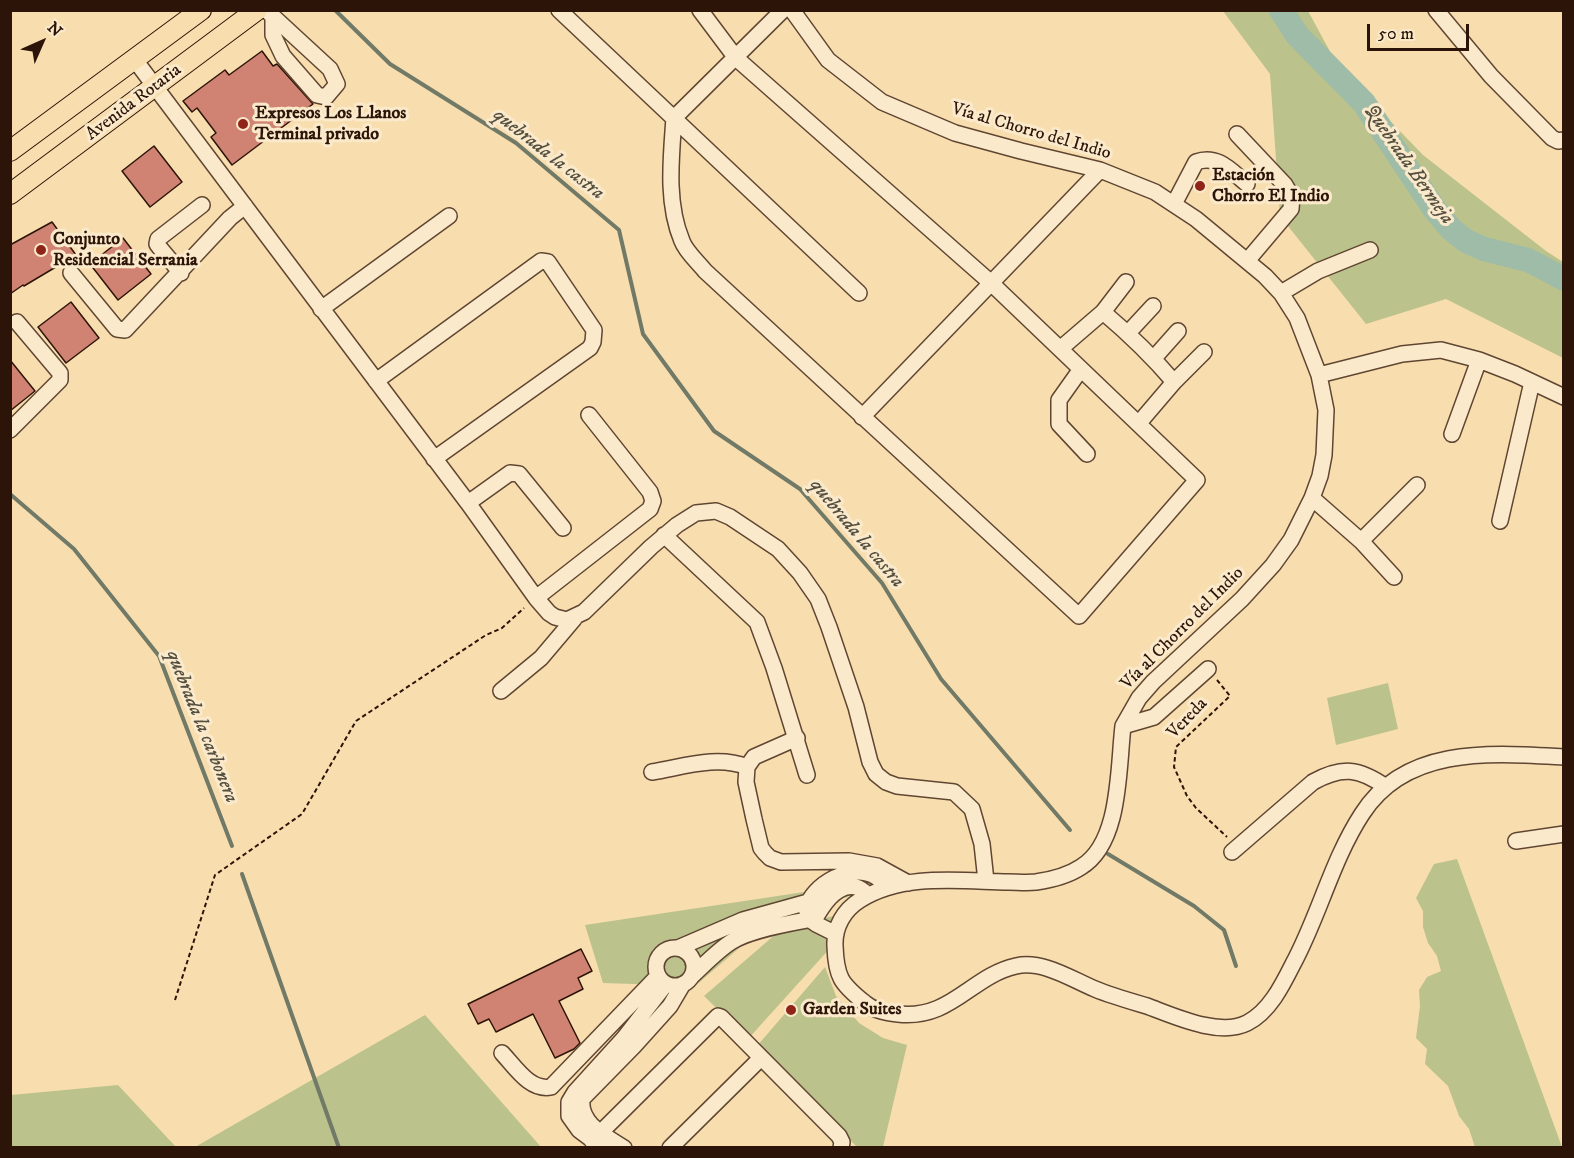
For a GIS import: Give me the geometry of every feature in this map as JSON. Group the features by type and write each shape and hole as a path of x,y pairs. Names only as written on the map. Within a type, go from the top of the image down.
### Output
{"main road":[{"name":"Avenida Rotaria","path":"10,152 201,10"},
{"name":"Avenida Rotaria","path":"10,194 156,86 265,13"}],"street":[{"path":"559,10 859,293"},
{"path":"700,10 736,58 990,282 1197,480 1079,616 705,271 683,243 672,207 671,161 674,118 736,58 783,10"},
{"name":"Vía al Chorro del Indio","path":"792,10 828,60 882,102 955,133 1100,170 1155,192 1226,242 1281,293 1297,318 1319,375 1326,410 1326,434 1320,476 1291,540 1273,565 1242,598 1153,682 1139,698 1123,726 1111,826 1101,849 1083,866 1063,875 1036,882 930,881 908,883 886,887 854,903 842,916 836,934 835,955 837,975 852,993 871,1008 888,1013 919,1014 953,1002 976,984 1000,971 1021,965 1046,968 1097,990 1200,1024 1232,1028 1245,1024 1256,1017 1272,1000 1303,946 1360,816 1386,787 1417,767 1459,756 1482,754 1563,757"},
{"path":"1436,10 1491,76 1552,138 1558,141 1563,140"},
{"path":"265,13 297,37 330,69 337,84 326,97 317,95 283,56 265,13"},
{"path":"135,60 468,503 536,598 555,617 574,619"},
{"path":"1237,134 1285,185 1292,197 1291,209 1247,261"},
{"path":"1174,204 1196,162 1206,158 1220,162 1247,184"},
{"path":"862,417 1100,170"},
{"path":"181,273 157,244 158,239 202,205"},
{"path":"71,273 117,329 125,330 181,273 230,218 245,206"},
{"path":"321,309 449,216"},
{"path":"1281,293 1318,271 1370,250"},
{"path":"376,381 541,261 548,262 594,330 590,348 434,459"},
{"path":"1060,349 1103,312 1126,282"},
{"path":"1128,333 1154,306"},
{"path":"1103,312 1154,358 1174,382"},
{"path":"10,430 60,380 60,373 17,322"},
{"path":"1154,358 1178,331"},
{"path":"1319,375 1402,354 1441,350 1479,360 1563,397"},
{"path":"1139,423 1203,352"},
{"path":"1452,434 1479,360"},
{"path":"1081,369 1059,400 1059,424 1087,454"},
{"path":"1500,521 1532,382"},
{"path":"536,598 650,509 653,501 650,492 590,415"},
{"path":"468,503 510,473 515,472 563,528"},
{"path":"1361,541 1417,485"},
{"path":"1312,498 1361,541 1394,577"},
{"path":"501,691 541,658 574,619 595,604 664,535 696,513 716,511 778,549 810,586 824,613 856,707 873,768 881,779 891,784 946,790 960,796 972,809 982,844 986,881"},
{"path":"664,535 756,622 774,668 807,775"},
{"path":"1123,726 1154,717 1208,669"},
{"path":"797,738 754,757 747,768 746,783 762,848 770,858 781,862 849,861 877,866 908,883"},
{"path":"652,772 719,761 735,762 747,768"},
{"path":"1235,850 1313,782 1328,774 1359,771 1371,776 1386,787"},
{"path":"1516,841 1563,834"},
{"path":"836,934 812,920 806,909 809,898 826,881 837,876 855,873 876,876 886,887"},
{"path":"808,902 743,920 678,948 666,950 658,958 656,970 662,980 672,986 688,980 729,943 738,938 788,923 812,920 838,890 848,886 858,887 868,895"},
{"path":"624,1148 598,1140 579,1130 568,1116 569,1102 575,1092 670,1006 693,970 692,958 678,948"},
{"path":"629,1042 662,980"},
{"path":"502,1053 534,1087 543,1089 551,1087 662,980"},
{"path":"598,1140 715,1017 721,1017 839,1136 842,1142 841,1148"},
{"path":"670,1148 761,1058"}],"path":[{"path":"175,1000 215,875 302,814 356,721 486,635 502,628 536,598"},
{"name":"Vereda","path":"1208,669 1230,696 1176,747 1174,767 1187,796 1235,850"}],"green space":[{"path":"1223,11 1308,11 1339,68 1423,155 1563,262 1563,358 1446,299 1366,324 1280,216 1270,74"},
{"path":"1388,683 1398,729 1336,745 1327,698"},
{"path":"1457,859 1562,1147 1475,1147 1469,1129 1459,1116 1448,1086 1425,1064 1427,1049 1416,1038 1420,1006 1419,990 1427,977 1441,971 1437,956 1428,943 1423,927 1423,911 1416,898 1434,864"},
{"path":"857,884 848,897 780,913 695,986 603,983 585,925"},
{"path":"839,915 832,946 748,1039 704,996 785,926"},
{"path":"825,967 836,996 859,1023 883,1038 907,1045 883,1147 857,1147 757,1046"},
{"path":"425,1015 541,1147 195,1147"},
{"path":"118,1085 176,1147 11,1147 11,1095"}],"building":[{"path":"262,51 273,66 277,64 313,104 232,165 211,137 216,133 197,108 192,112 183,101 225,70 229,75"},
{"path":"154,146 182,182 150,207 122,171"},
{"name":"Conjunto Residencial Serrania","path":"52,222 76,255 10,294 10,245"},
{"path":"123,238 151,274 118,300 90,264"},
{"path":"71,302 99,338 66,363 38,327"},
{"path":"10,360 35,391 10,411"},
{"path":"581,949 592,971 578,978 583,989 559,1001 580,1043 574,1049 555,1058 533,1014 496,1032 489,1019 478,1024 468,1004"}],"waterway":[{"name":"quebrada la castra","path":"335,10 390,64 516,143 619,230 643,334 714,431 800,489 882,583 941,679 1070,830"},
{"name":"Quebrada Bermeja","path":"1281,10 1297,35 1364,103 1435,210 1451,229 1466,241 1484,249 1528,260 1564,279"},
{"name":"quebrada la carbonera","path":"10,494 74,549 159,656 232,846"},
{"name":"quebrada la castra","path":"1108,854 1194,906 1224,930 1236,966"},
{"name":"quebrada la carbonera","path":"242,874 339,1148"}],"place":[{"name":"Expresos Los Llanos Terminal privado","path":"243,124"},
{"name":"Estación Chorro El Indio","path":"1200,186"},
{"name":"Conjunto Residencial Serrania","path":"41,250"},
{"name":"Garden Suites","path":"791,1010"}]}
